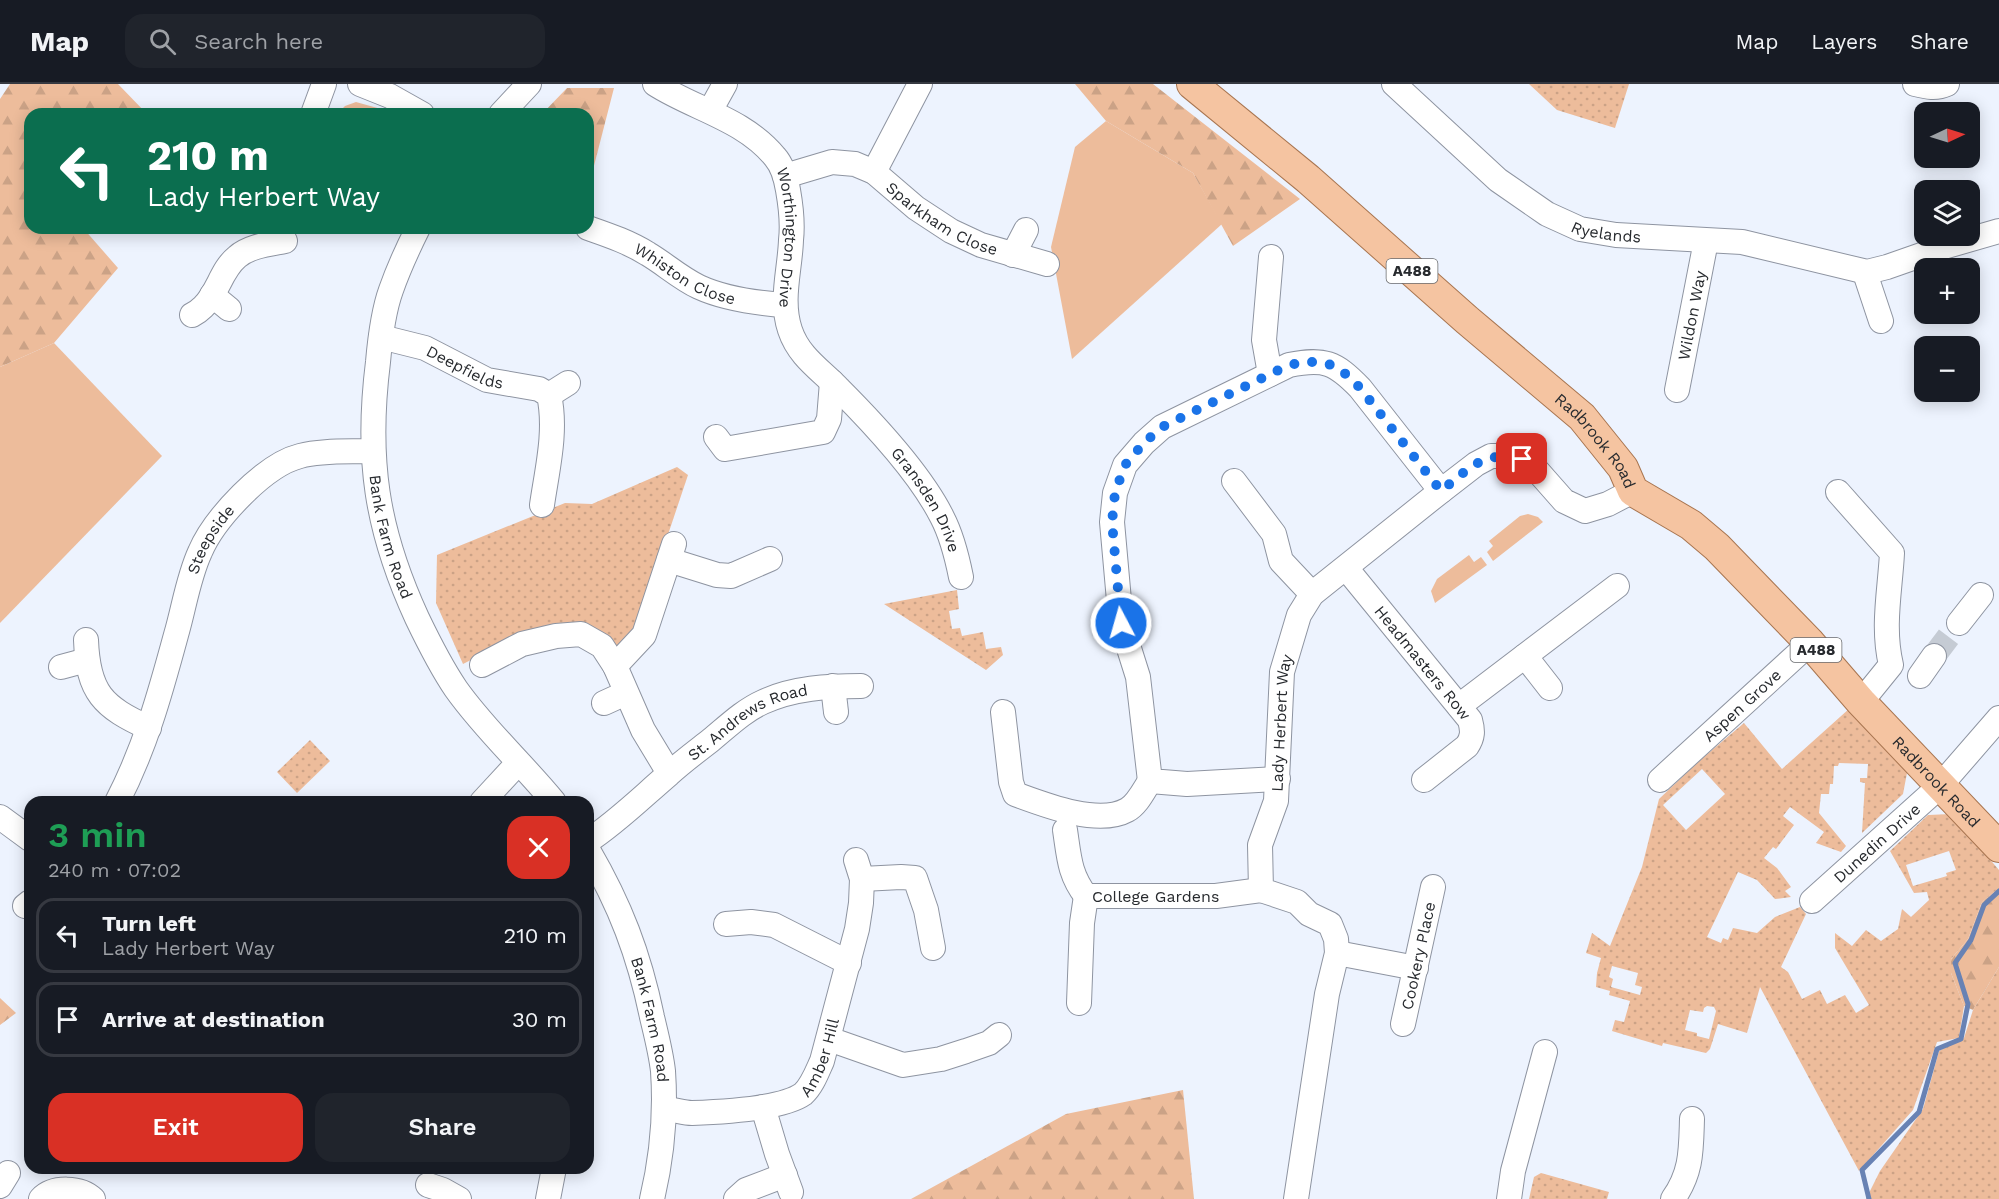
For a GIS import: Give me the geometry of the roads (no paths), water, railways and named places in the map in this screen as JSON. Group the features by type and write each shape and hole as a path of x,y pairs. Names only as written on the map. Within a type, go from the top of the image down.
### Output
{"main road":[{"name":"Radbrook Road","path":"1192,84 1308,179 1467,320 1582,417 1623,468 1633,491 1691,525 1708,539 1810,643 1861,702 1999,847"}],"street":[{"path":"315,108 324,84"},
{"path":"360,84 390,96 411,108"},
{"path":"507,108 530,84"},
{"name":"Worthington Drive","path":"655,84 665,91 710,111 756,138 776,158 786,176 792,209 792,241 785,305 790,330 800,350 817,370 832,382 876,430"},
{"path":"710,111 725,84"},
{"name":"Sparkham Close","path":"874,172 920,84"},
{"name":"Ryelands","path":"1394,84 1498,180 1547,214 1580,229 1616,235 1742,242 1867,272 1999,231"},
{"path":"1915,84 1928,88 1947,84"},
{"name":"Sparkham Close","path":"786,176 832,162 855,164 874,172 916,208 951,231 981,245 1047,264"},
{"name":"Whiston Close","path":"594,230 624,241 699,287 756,303 785,305"},
{"name":"Sparkham Close","path":"1013,255 1026,230"},
{"name":"Bank Farm Road","path":"415,234 390,292 381,338 373,399 373,451 378,503 388,545 403,587 440,665 458,691 548,796"},
{"name":"Wildon Way","path":"1677,390 1707,241"},
{"path":"192,315 204,307 221,302 221,276 237,256 258,246 286,243"},
{"path":"1270,374 1263,340 1271,257"},
{"path":"1867,272 1867,279 1881,321"},
{"name":"Deepfields","path":"381,338 424,348 487,380 539,389 559,389 552,410 548,493"},
{"path":"1003,712 1011,782 1016,794 1059,809 1094,816 1116,814 1129,809 1150,781 1138,676 1121,623 1112,522 1115,493 1125,465 1162,427 1289,365 1309,361 1328,363 1346,373 1360,388 1441,491"},
{"path":"716,437 725,449 823,432 829,419 832,382"},
{"name":"Gransden Drive","path":"876,430 920,481 938,510 951,538 961,578"},
{"name":"Steepside","path":"120,796 141,753 162,688 191,575 200,550 230,506 268,472 299,456 373,451"},
{"name":"Lady Herbert Way","path":"1261,890 1260,845 1276,801 1282,672 1299,615 1312,594 1476,464 1491,456 1522,459 1534,467 1564,501 1585,511 1608,504 1633,491"},
{"path":"1234,481 1274,534 1281,561 1312,594"},
{"path":"1838,492 1892,553 1885,627 1886,646 1891,664 1861,702"},
{"path":"615,666 644,635 671,552 717,575 731,576 770,559"},
{"name":"Headmasters Row","path":"1346,568 1470,720 1472,738 1467,746 1424,780"},
{"path":"1459,706 1617,586"},
{"path":"1959,623 1981,596"},
{"name":"St. Andrews Road","path":"482,665 522,644 556,636 581,634 602,646 615,666 615,698 643,730 669,773"},
{"name":"Aspen Grove","path":"1663,766 1810,643"},
{"path":"62,668 86,650 92,680 103,700 123,716 149,728"},
{"path":"1525,656 1550,688"},
{"path":"1920,676 1934,656"},
{"name":"St. Andrews Road","path":"833,686 836,712"},
{"name":"St. Andrews Road","path":"594,837 607,829 669,773 745,712 762,702 807,689 861,686"},
{"name":"Dunedin Drive","path":"1812,901 1940,786 1999,718"},
{"path":"488,796 518,763"},
{"path":"1150,781 1187,784 1278,779"},
{"path":"0,817 24,835"},
{"path":"1065,830 1070,868 1077,884 1086,896"},
{"name":"Bank Farm Road","path":"594,860 604,877 634,946 645,983 663,1070 664,1109 661,1154 652,1199"},
{"name":"Amber Hill","path":"664,1109 690,1113 763,1107 782,1103 803,1093 815,1077 829,1039 849,963 859,921 859,870 915,878 927,910 933,948"},
{"name":"Cookery Place","path":"1403,1024 1433,887"},
{"path":"1261,890 1297,902 1309,914 1330,924 1336,939 1337,952 1327,994 1296,1199"},
{"name":"College Gardens","path":"1079,1003 1082,923 1086,896 1216,896 1261,890"},
{"path":"726,924 752,922 774,925 849,963"},
{"path":"1337,952 1416,968"},
{"path":"829,1039 903,1065 941,1059 980,1046 999,1035"},
{"path":"1509,1199 1526,1086 1545,1052"},
{"path":"736,1199 746,1190 788,1183 763,1107"},
{"path":"1673,1199 1680,1189 1690,1164 1692,1119"},
{"path":"548,1199 553,1174"},
{"path":"428,1185 461,1192"},
{"path":"41,1199 43,1196 65,1189 88,1194 93,1199"}],"waterway":[{"path":"1869,1199 1862,1170 1919,1112 1937,1049 1961,1039 1968,1004 1955,963 1971,940 1984,905 1999,891"}],"tunnel":[{"path":"1934,656 1959,623"}]}
